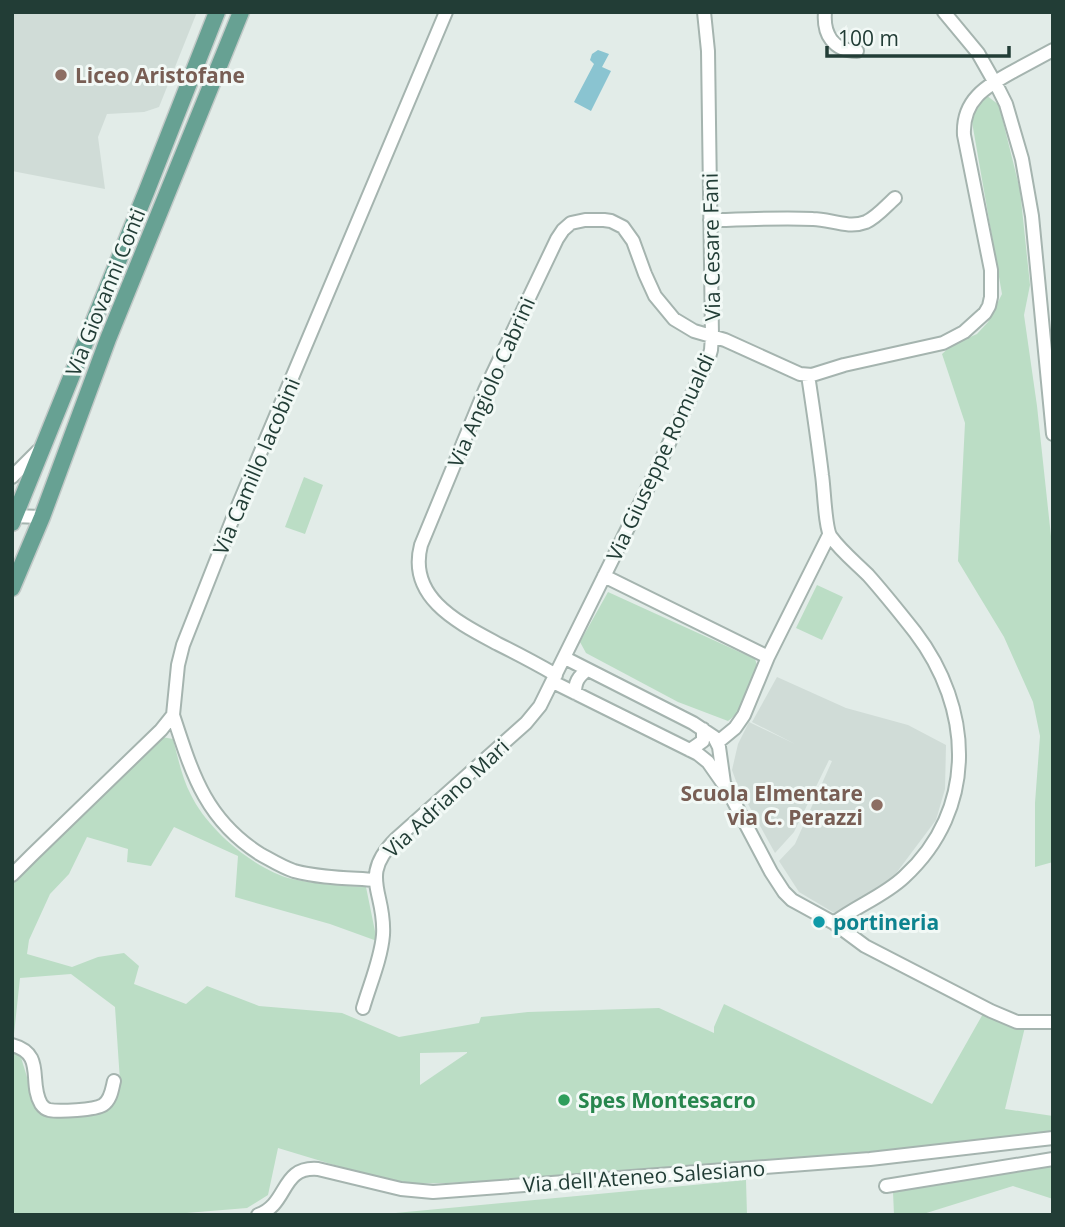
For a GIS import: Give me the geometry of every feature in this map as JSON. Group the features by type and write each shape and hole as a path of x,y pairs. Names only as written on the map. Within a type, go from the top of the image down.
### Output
{"main road":[{"name":"Via Giovanni Conti","path":"13,518 217,12"},
{"name":"Via Giovanni Conti","path":"12,588 42,517 108,339 240,12"}],"street":[{"name":"Via Camillo Iacobini","path":"173,715 178,665 183,645 234,513 446,12"},
{"name":"Via Cesare Fani","path":"704,12 708,51 712,336 808,375"},
{"path":"825,12 826,29 833,43 845,51 857,51"},
{"path":"944,12 978,53 995,82 1006,104 1021,159 1044,278 1053,434"},
{"path":"718,743 735,728 744,715 768,657 829,535 808,375 943,343 964,332 985,313 991,297 991,270 964,125 974,99 985,88 1053,50"},
{"path":"710,220 811,219 849,225 873,218 895,198"},
{"name":"Via Angiolo Cabrini","path":"712,336 684,326 663,307 645,274 633,241 623,227 611,220 578,221 566,227 557,239 485,390 421,545 419,560 421,575 433,600 455,620 575,692 705,759 724,783"},
{"name":"Via Giuseppe Romualdi","path":"565,658 707,363 712,336"},
{"path":"12,477 44,445"},
{"path":"13,518 42,517"},
{"path":"829,535 870,578 915,632 933,659 952,703 959,755 957,779 948,813 924,855 898,882 834,923"},
{"path":"604,576 768,657"},
{"path":"565,658 711,734 718,743 724,783 771,872 792,900 834,923 865,946 1008,1019 1028,1023 1053,1022"},
{"name":"Via Adriano Mari","path":"363,1008 383,934 383,919 375,880 378,865 388,848 526,723 540,706 565,658"},
{"path":"575,692 576,682 587,670"},
{"path":"12,875 161,730 173,715"},
{"path":"173,715 191,769 212,810 246,845 296,872 375,880"},
{"path":"690,750 704,738 703,729"},
{"path":"12,1045 26,1051 32,1059 40,1102 46,1109 100,1106 108,1100 114,1081"},
{"name":"Via dell'Ateneo Salesiano","path":"258,1215 275,1205 292,1177 309,1169 401,1189 438,1192 863,1160 1053,1138"},
{"path":"886,1186 1053,1159"}],"shaded area":[{"name":"Liceo Aristofane","path":"12,12 197,12 159,107 144,112 107,114 98,137 105,189 12,171"},
{"name":"Scuola Elmentare via C. Perazzi","path":"777,677 846,708 908,725 946,745 945,789 936,820 894,876 836,914 799,892 779,861 795,844 832,761 829,760 794,832 775,853 732,770 738,744 749,722 795,744 752,722"}],"green space":[{"path":"986,95 999,105 1020,190 1030,285 1024,315 1053,555 1053,862 1035,867 1035,803 1040,736 1033,702 1004,637 958,561 965,423 942,354 952,345 977,334 988,322 1002,294 972,122 976,105"},
{"path":"304,477 323,485 305,534 285,527"},
{"path":"817,585 843,597 822,640 796,628"},
{"path":"608,592 755,659 758,668 753,683 734,716 728,721 678,702 586,653 580,642"},
{"path":"162,737 173,739 191,795 220,834 248,857 277,874 310,882 366,887 377,941 330,924 235,897 238,856 174,827 151,866 127,862 128,849 87,837 69,874 50,894 29,940 27,954 72,967 98,957 124,953 139,966 134,984 186,1004 207,986 259,1006 342,1013 399,1037 479,1023 481,1017 528,1012 659,1008 714,1033 724,1004 932,1104 984,1012 1025,1027 1005,1109 1053,1116 1053,1135 881,1155 769,1159 591,1176 397,1184 278,1148 268,1195 247,1208 162,1215 12,1215 12,1053 20,1054 36,1107 108,1107 120,1081 115,1007 71,974 20,978 12,1034 12,883 16,876","holes":["420,1053 467,1053 420,1085"]},
{"path":"1053,1162 1053,1199 1013,1186 920,1215 894,1215 893,1192"},
{"path":"746,1180 747,1215 374,1215"}],"water":[{"path":"598,50 609,54 602,67 611,71 591,111 574,102 594,64 590,60 592,54"}],"place":[{"name":"Liceo Aristofane","path":"61,75"},
{"name":"Scuola Elmentare via C. Perazzi","path":"877,805"},
{"name":"portineria","path":"819,922"},
{"name":"Spes Montesacro","path":"564,1100"}]}
